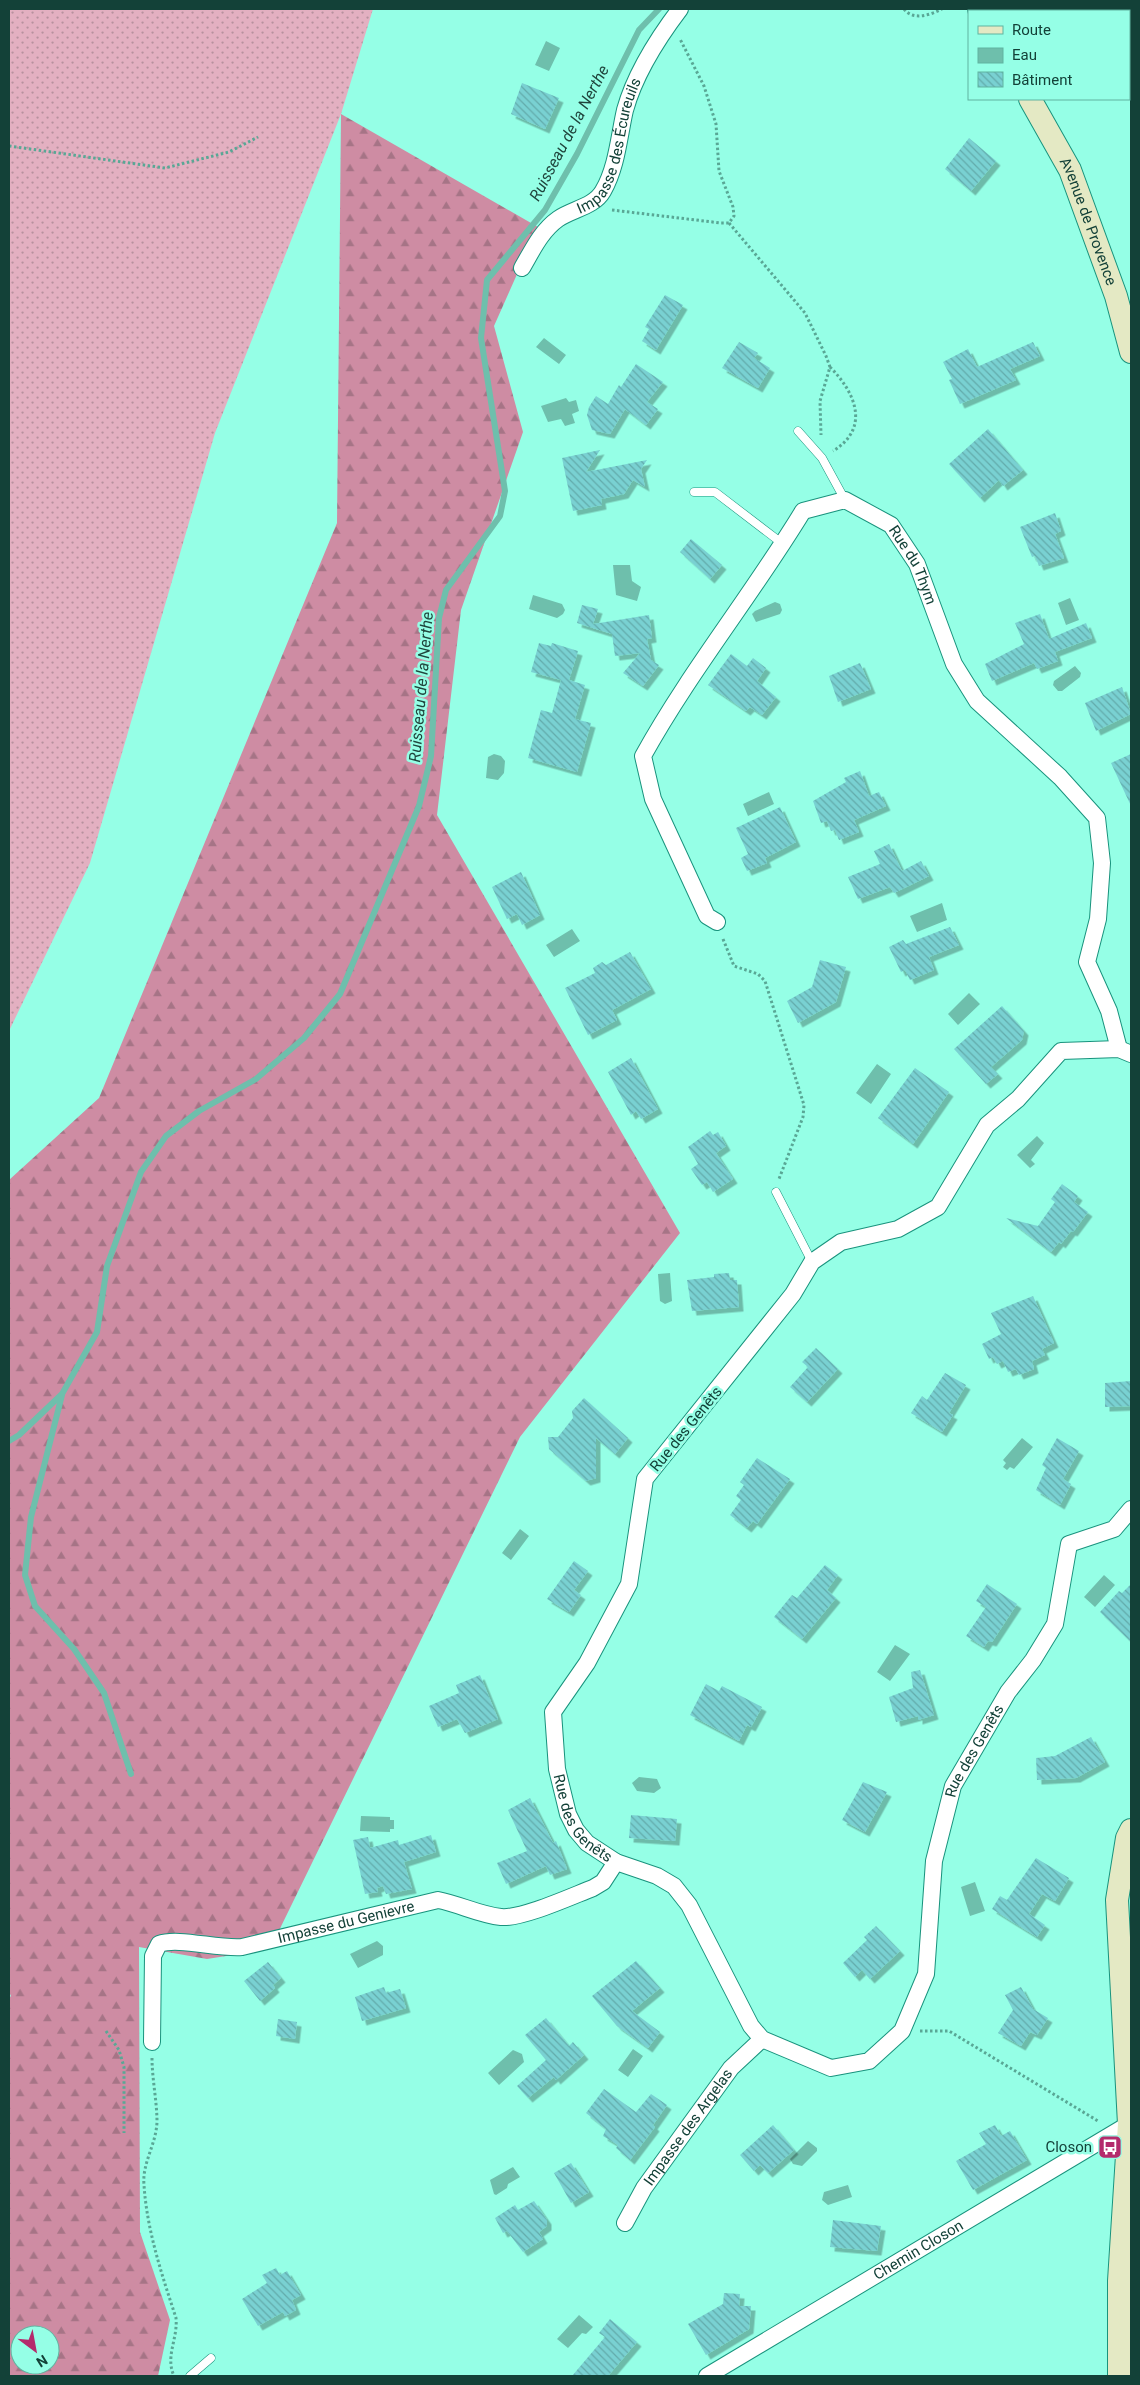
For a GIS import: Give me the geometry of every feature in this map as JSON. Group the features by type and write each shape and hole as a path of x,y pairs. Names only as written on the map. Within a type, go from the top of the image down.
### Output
{"street":[{"name":"Impasse des Écureuils","path":"522,268 542,235 550,226 560,218 596,200 603,191 616,156 626,107 640,72 675,15"},
{"name":"Avenue de Provence","path":"1031,100 1070,170 1116,296 1131,352"},
{"path":"717,922 707,916 653,799 643,756 660,725 783,544 802,511 845,500"},
{"name":"Rue du Thym","path":"845,500 891,525 917,564 954,664 977,701 1060,777 1097,818 1102,863 1098,919 1087,962 1125,1051"},
{"name":"Rue des Genêts","path":"1125,1051 1061,1050 1018,1099 987,1125 938,1207 898,1228 842,1242 812,1262 792,1294 645,1480 629,1584 587,1662 553,1712 557,1769 568,1814 576,1830 587,1843 616,1862 657,1876 674,1886 689,1904 751,2026 762,2039 830,2068 869,2061 902,2031 926,1974 934,1861 953,1786 1008,1692 1032,1660 1055,1624 1069,1544 1114,1529 1131,1510"},
{"path":"1119,2376 1122,2128 1117,1900 1127,1838 1131,1830"},
{"name":"Impasse du Genievre","path":"152,2042 153,1956 159,1944 172,1941 225,1948 242,1946 438,1900 501,1917 513,1916 593,1888 603,1882 616,1862"},
{"name":"Impasse des Argelas","path":"625,2223 644,2188 731,2068 762,2039"},
{"name":"Chemin Closon","path":"707,2376 1122,2128"}],"lane":[{"path":"798,431 822,458 845,500"},
{"path":"694,492 714,492 783,544"},
{"path":"776,1192 812,1262"},
{"path":"190,2376 211,2358"}],"path":[{"path":"904,9 907,13 917,16 930,15 942,9"},
{"path":"675,15 704,86 716,124 719,172 733,207 734,216 729,223"},
{"path":"9,146 165,168 229,152 258,137"},
{"path":"596,200 606,209 729,223 805,313 830,367 844,381 855,406 856,422 851,436 842,446 822,458 820,401 830,367"},
{"path":"717,922 734,966 758,974 765,981 804,1105 803,1117 778,1181 776,1192"},
{"path":"106,2031 119,2050 124,2067 124,2133"},
{"path":"902,2031 949,2031 1122,2128"},
{"path":"152,2042 157,2123 153,2145 144,2170 144,2186 151,2240 176,2318 177,2328 169,2357 170,2368 174,2376"}],"shaded area":[{"path":"9,9 373,9 341,114 215,433 90,863 9,1031"}],"green space":[{"path":"341,114 538,227 494,326 523,432 461,610 437,815 680,1233 520,1437 270,1949 207,1959 139,1947 140,2232 170,2320 158,2376 9,2376 9,1998 11,1996 9,1992 9,1180 99,1098 337,523"}],"water":[{"path":"546,41 560,48 549,71 535,65"},
{"path":"544,338 566,355 559,364 536,347"},
{"path":"566,398 569,402 576,400 579,411 572,414 575,423 565,426 561,419 548,422 541,406"},
{"path":"613,565 630,565 632,581 641,587 637,601 616,595"},
{"path":"533,595 562,604 565,610 563,614 557,618 529,609"},
{"path":"1070,598 1079,620 1066,625 1058,603"},
{"path":"775,602 780,604 782,610 780,614 756,622 752,614"},
{"path":"1075,666 1081,673 1080,677 1062,691 1058,691 1053,685 1054,681"},
{"path":"494,754 501,756 505,761 504,773 498,780 486,778 488,757"},
{"path":"769,792 774,804 748,816 743,804"},
{"path":"942,903 947,920 917,932 910,916"},
{"path":"572,929 580,941 554,957 546,945"},
{"path":"969,993 980,1004 958,1025 948,1014"},
{"path":"877,1064 891,1074 871,1104 856,1093"},
{"path":"1037,1136 1044,1143 1031,1160 1035,1164 1030,1168 1017,1155"},
{"path":"670,1273 672,1301 665,1304 660,1301 658,1274"},
{"path":"1022,1438 1033,1447 1014,1469 1010,1467 1007,1470 1003,1467 1006,1463 1003,1460"},
{"path":"520,1529 529,1536 511,1560 502,1553"},
{"path":"1104,1575 1115,1585 1095,1607 1084,1597"},
{"path":"895,1645 910,1654 890,1681 877,1672"},
{"path":"639,1777 657,1779 661,1788 654,1793 637,1791 632,1783"},
{"path":"361,1816 390,1817 390,1820 394,1820 394,1829 390,1829 390,1832 360,1831"},
{"path":"975,1882 985,1911 970,1916 961,1887"},
{"path":"377,1941 383,1946 383,1955 358,1968 350,1954"},
{"path":"633,2049 643,2056 628,2077 618,2070"},
{"path":"513,2050 522,2054 524,2062 499,2085 488,2073"},
{"path":"808,2141 817,2148 817,2151 802,2166 793,2164 790,2159"},
{"path":"513,2167 520,2177 508,2184 507,2188 496,2195 494,2194 490,2180"},
{"path":"848,2185 852,2197 828,2205 822,2200 824,2192"},
{"path":"579,2315 593,2327 586,2334 582,2333 568,2348 557,2339"}],"building":[{"path":"522,83 559,98 545,129 511,114"},
{"path":"969,138 996,161 971,191 945,169"},
{"path":"665,295 683,305 656,350 642,341 649,329 645,327"},
{"path":"739,342 758,353 754,358 770,368 758,388 722,368"},
{"path":"1033,342 1040,356 1010,369 1016,380 960,404 949,380 952,379 943,362 968,349 977,367"},
{"path":"636,364 663,382 647,402 658,409 646,425 625,409 610,434 592,430 587,415 589,407 596,396 608,404 619,385 621,387"},
{"path":"988,429 1023,470 1003,486 999,480 980,498 949,464"},
{"path":"600,450 586,472 647,460 641,469 645,487 633,480 624,494 601,499 602,505 573,511 562,458"},
{"path":"1055,513 1061,531 1055,534 1064,558 1039,566 1035,556 1032,557 1020,527"},
{"path":"691,539 722,565 710,579 680,552"},
{"path":"582,605 598,609 593,624 649,615 652,638 647,639 651,660 659,665 643,686 623,673 640,653 615,656 612,634 577,623"},
{"path":"1040,614 1049,639 1086,623 1092,638 1055,652 1058,661 1037,669 1034,663 992,681 985,664 1024,644 1015,623"},
{"path":"539,643 551,646 552,643 578,651 569,680 585,685 575,719 591,723 577,772 528,758 541,710 552,713 561,680 531,672"},
{"path":"731,654 747,666 753,658 766,668 757,681 776,697 762,715 750,707 746,711 708,685"},
{"path":"860,663 871,689 838,702 829,676"},
{"path":"1122,687 1131,714 1096,731 1085,703"},
{"path":"1131,754 1131,806 1111,763"},
{"path":"860,771 869,796 879,792 886,806 854,820 859,832 839,840 835,830 831,831 827,821 821,823 813,801 846,782 844,778"},
{"path":"780,807 796,842 765,858 767,863 747,871 741,858 748,854 736,828"},
{"path":"889,844 902,871 921,861 929,876 894,893 890,887 858,899 848,877 880,864 874,851"},
{"path":"521,872 540,915 522,925 517,914 507,919 492,887"},
{"path":"950,927 959,945 929,957 934,970 910,980 905,970 901,972 889,947 903,940 906,944"},
{"path":"630,952 651,989 612,1010 617,1020 588,1035 565,988 595,973 593,968 602,962 606,965"},
{"path":"820,960 846,967 836,1002 798,1023 787,1001 812,987"},
{"path":"1002,1006 1024,1031 1022,1040 991,1067 998,1074 986,1084 954,1049"},
{"path":"631,1058 658,1109 641,1119 636,1111 631,1115 608,1072"},
{"path":"915,1068 949,1092 913,1144 878,1118"},
{"path":"710,1131 713,1135 718,1132 726,1146 716,1153 733,1179 713,1192 707,1182 702,1185 691,1169 698,1164 688,1147"},
{"path":"1062,1184 1078,1196 1074,1202 1088,1212 1073,1232 1071,1231 1061,1244 1059,1242 1051,1252 1006,1218 1038,1226 1055,1202 1051,1199"},
{"path":"729,1273 730,1280 737,1280 739,1307 692,1311 687,1280"},
{"path":"1033,1296 1054,1343 1042,1349 1045,1355 1032,1361 1034,1369 1019,1375 1016,1369 1008,1372 1003,1361 997,1364 993,1357 989,1359 982,1344 1001,1334 991,1313"},
{"path":"816,1348 838,1369 807,1402 790,1387 808,1367 802,1362"},
{"path":"945,1373 966,1385 949,1413 953,1415 942,1432 911,1413 922,1396 927,1400"},
{"path":"1131,1381 1131,1406 1105,1407 1105,1383"},
{"path":"584,1398 628,1438 615,1454 596,1438 596,1478 586,1481 549,1449 548,1437 558,1437 573,1418 572,1411"},
{"path":"1057,1438 1079,1451 1063,1479 1071,1484 1060,1505 1036,1490 1046,1468 1042,1465"},
{"path":"757,1458 790,1479 757,1524 753,1521 747,1528 730,1515 741,1500 736,1496 744,1485 740,1482"},
{"path":"574,1561 588,1571 574,1590 581,1595 569,1612 547,1599"},
{"path":"825,1565 838,1575 827,1590 836,1598 802,1639 774,1617 792,1595 797,1598"},
{"path":"987,1584 1017,1604 992,1642 988,1641 984,1647 966,1636 986,1607 976,1601"},
{"path":"1131,1584 1131,1642 1100,1612 1119,1591 1122,1593"},
{"path":"920,1670 934,1715 918,1720 918,1716 896,1722 889,1697 913,1688 911,1672"},
{"path":"480,1675 498,1719 465,1733 457,1719 438,1727 429,1706 459,1693 456,1685"},
{"path":"706,1684 719,1691 722,1686 762,1707 751,1727 747,1725 739,1741 690,1715"},
{"path":"1091,1737 1105,1762 1076,1778 1037,1780 1036,1758 1055,1756"},
{"path":"863,1782 887,1792 865,1832 842,1820"},
{"path":"530,1798 553,1843 556,1841 567,1869 550,1875 546,1866 506,1884 497,1863 527,1851 508,1810"},
{"path":"631,1815 677,1819 675,1841 629,1838"},
{"path":"431,1835 436,1852 404,1862 412,1889 386,1894 383,1886 377,1888 378,1892 365,1894 353,1840 368,1837 370,1848 398,1840 399,1845"},
{"path":"1036,1858 1069,1878 1055,1901 1042,1894 1029,1914 1045,1925 1037,1937 992,1909 1000,1896 1007,1900"},
{"path":"876,1926 900,1951 870,1979 862,1970 855,1977 843,1963 867,1940 864,1937"},
{"path":"636,1961 660,1988 632,2011 660,2032 648,2048 617,2026 592,1996"},
{"path":"268,1962 281,1978 273,1985 275,1988 260,2001 244,1981"},
{"path":"384,1987 386,1993 400,1989 406,2008 362,2021 355,1997"},
{"path":"1021,1987 1033,2009 1048,2018 1037,2035 1030,2032 1021,2046 998,2033 1013,2010 1005,1995"},
{"path":"546,2018 569,2046 573,2042 584,2055 556,2080 554,2077 528,2098 517,2086 546,2060 525,2035"},
{"path":"278,2019 297,2022 295,2039 276,2036"},
{"path":"604,2089 636,2112 651,2094 667,2105 653,2125 655,2127 630,2160 616,2148 618,2145 603,2136 606,2129 586,2113"},
{"path":"773,2125 794,2150 768,2173 760,2165 754,2171 740,2155"},
{"path":"995,2125 1001,2136 1010,2131 1027,2160 973,2190 956,2161 986,2144 979,2133"},
{"path":"571,2163 589,2192 571,2203 554,2173"},
{"path":"534,2201 547,2220 547,2226 539,2232 543,2239 523,2252 507,2231 503,2233 495,2218 515,2205 518,2210"},
{"path":"833,2220 881,2226 877,2251 830,2247"},
{"path":"276,2268 280,2275 287,2271 301,2295 292,2300 296,2310 285,2316 283,2312 258,2326 242,2299 267,2283 262,2275"},
{"path":"724,2293 740,2294 739,2306 751,2306 749,2329 706,2355 688,2324 723,2304"},
{"path":"610,2319 637,2342 608,2376 572,2376 605,2337 599,2333"}],"waterway":[{"name":"Ruisseau de la Nerthe","path":"9,1441 19,1435 62,1394 97,1332 107,1266 141,1172 166,1136 199,1111 256,1079 304,1038 340,994 419,806 431,756 439,618 446,590 500,516 505,491 481,338 487,280 545,210 577,154 639,30 659,9"},
{"path":"62,1395 31,1517 25,1575 35,1606 74,1649 104,1693 131,1774"}],"place":[{"name":"Closon","path":"1110,2147"}]}
